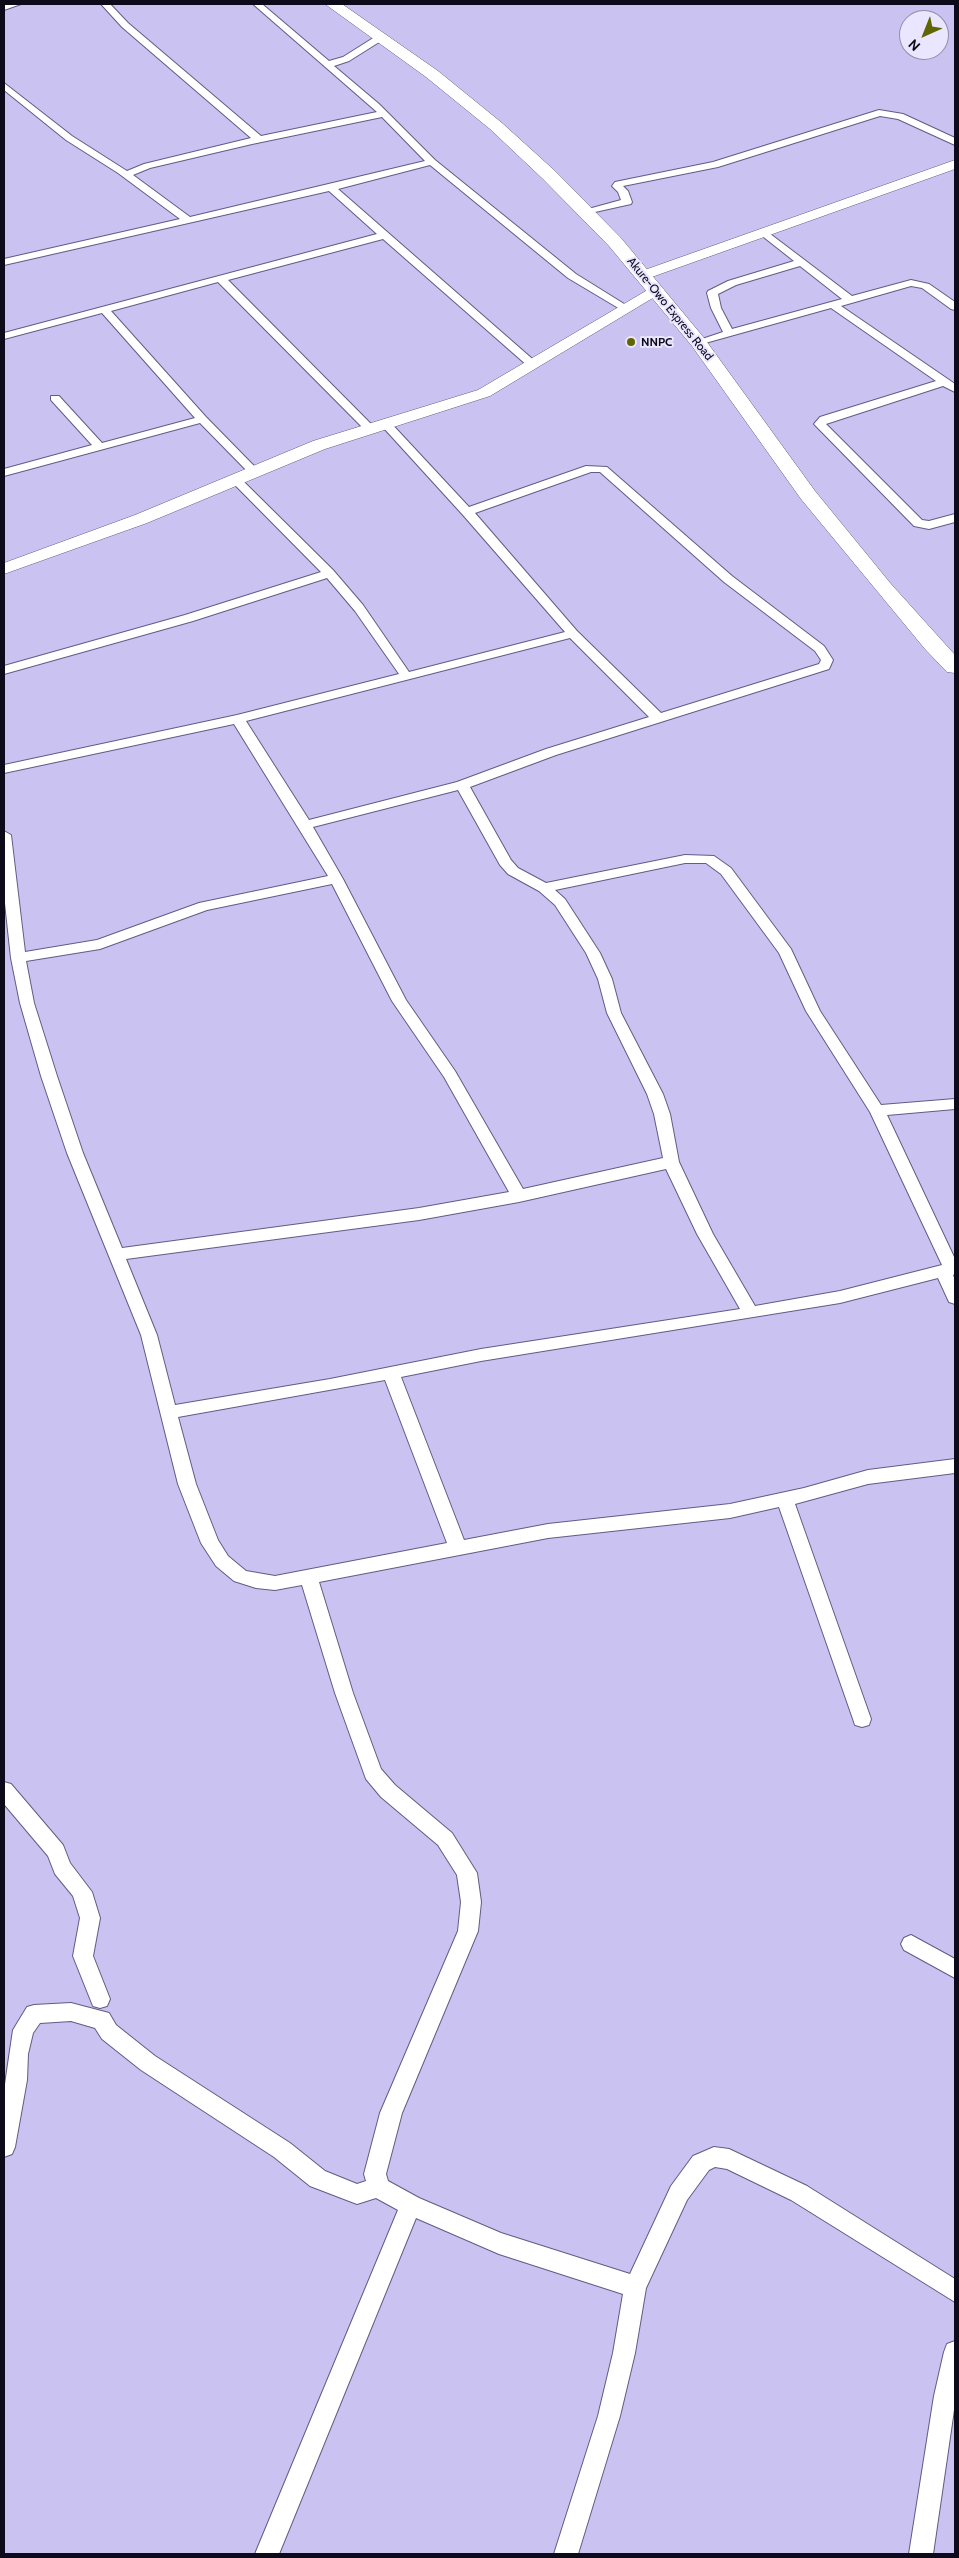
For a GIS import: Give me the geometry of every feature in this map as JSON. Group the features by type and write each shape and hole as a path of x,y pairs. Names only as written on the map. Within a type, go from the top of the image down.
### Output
{"highway":[{"name":"Akure-Owo Express Road","path":"332,4 432,74 496,126 586,211 644,275 698,342 808,495 926,637 954,664"}],"street":[{"path":"4,6 18,4"},
{"path":"105,4 126,25 259,140"},
{"path":"257,4 376,106 432,162 572,276 624,308"},
{"path":"327,65 346,59 381,37"},
{"path":"4,86 69,138 188,220"},
{"path":"586,211 627,202 623,191 617,186 619,184 715,165 879,113 900,116 955,142"},
{"path":"125,175 147,166 382,114"},
{"path":"4,262 331,188 432,162"},
{"path":"644,275 955,164"},
{"path":"331,188 533,365"},
{"path":"765,233 850,300"},
{"path":"4,336 222,280 385,235"},
{"path":"729,334 712,293 732,283 801,262"},
{"path":"222,280 467,512 573,634 659,719"},
{"path":"698,342 911,283 925,286 955,307"},
{"path":"4,568 140,519 253,471 377,426 477,396 533,365 656,290"},
{"path":"834,305 955,390"},
{"path":"104,309 202,419 253,471"},
{"path":"945,382 824,419 820,424 918,523 929,525 955,518"},
{"path":"55,398 100,448"},
{"path":"4,474 202,419"},
{"path":"305,825 462,785 551,752 816,671 825,666 827,660 820,649 728,579 604,469 590,468 467,512"},
{"path":"235,479 329,573 359,608 406,676"},
{"path":"4,670 189,618 329,573"},
{"path":"4,769 238,720 573,634"},
{"path":"238,720 305,825 336,878 399,1001 450,1075 519,1196"},
{"path":"462,785 505,862 522,877 544,888 560,902 593,953 605,978 614,1013 655,1094 662,1114 671,1162 705,1234 751,1313"},
{"path":"4,834 18,958 27,1003 49,1076 76,1153 149,1335 171,1412 188,1484 198,1513 210,1543 222,1561 240,1576 256,1581 275,1583 548,1531 730,1511 785,1499 868,1477 955,1466"},
{"path":"544,888 684,859 709,859 717,864 767,924 786,952 814,1011 878,1111 950,1270 955,1298"},
{"path":"18,958 100,944 204,906 336,878"},
{"path":"878,1111 955,1104"},
{"path":"118,1254 420,1214 519,1196 671,1162"},
{"path":"171,1412 481,1355 751,1313 840,1297 950,1270"},
{"path":"391,1373 458,1548"},
{"path":"785,1499 862,1718"},
{"path":"308,1577 344,1693 373,1773 388,1792 445,1839 467,1873 471,1902 468,1931 391,2113 375,2174 379,2187 388,2194 411,2205 499,2243 635,2287"},
{"path":"4,1790 56,1851 62,1868 82,1892 90,1918 82,1956 100,1999"},
{"path":"911,1944 955,1969"},
{"path":"4,2147 9,2112 17,2080 18,2054 22,2030 34,2014 71,2012 102,2020 109,2032 148,2063 282,2150 318,2179 357,2194 379,2187"},
{"path":"566,2554 609,2416 624,2353 635,2287 680,2192 701,2163 714,2157 730,2158 800,2193 955,2291"},
{"path":"267,2554 411,2205"},
{"path":"921,2554 944,2396 955,2352"}],"place":[{"name":"NNPC","path":"631,342"}]}
